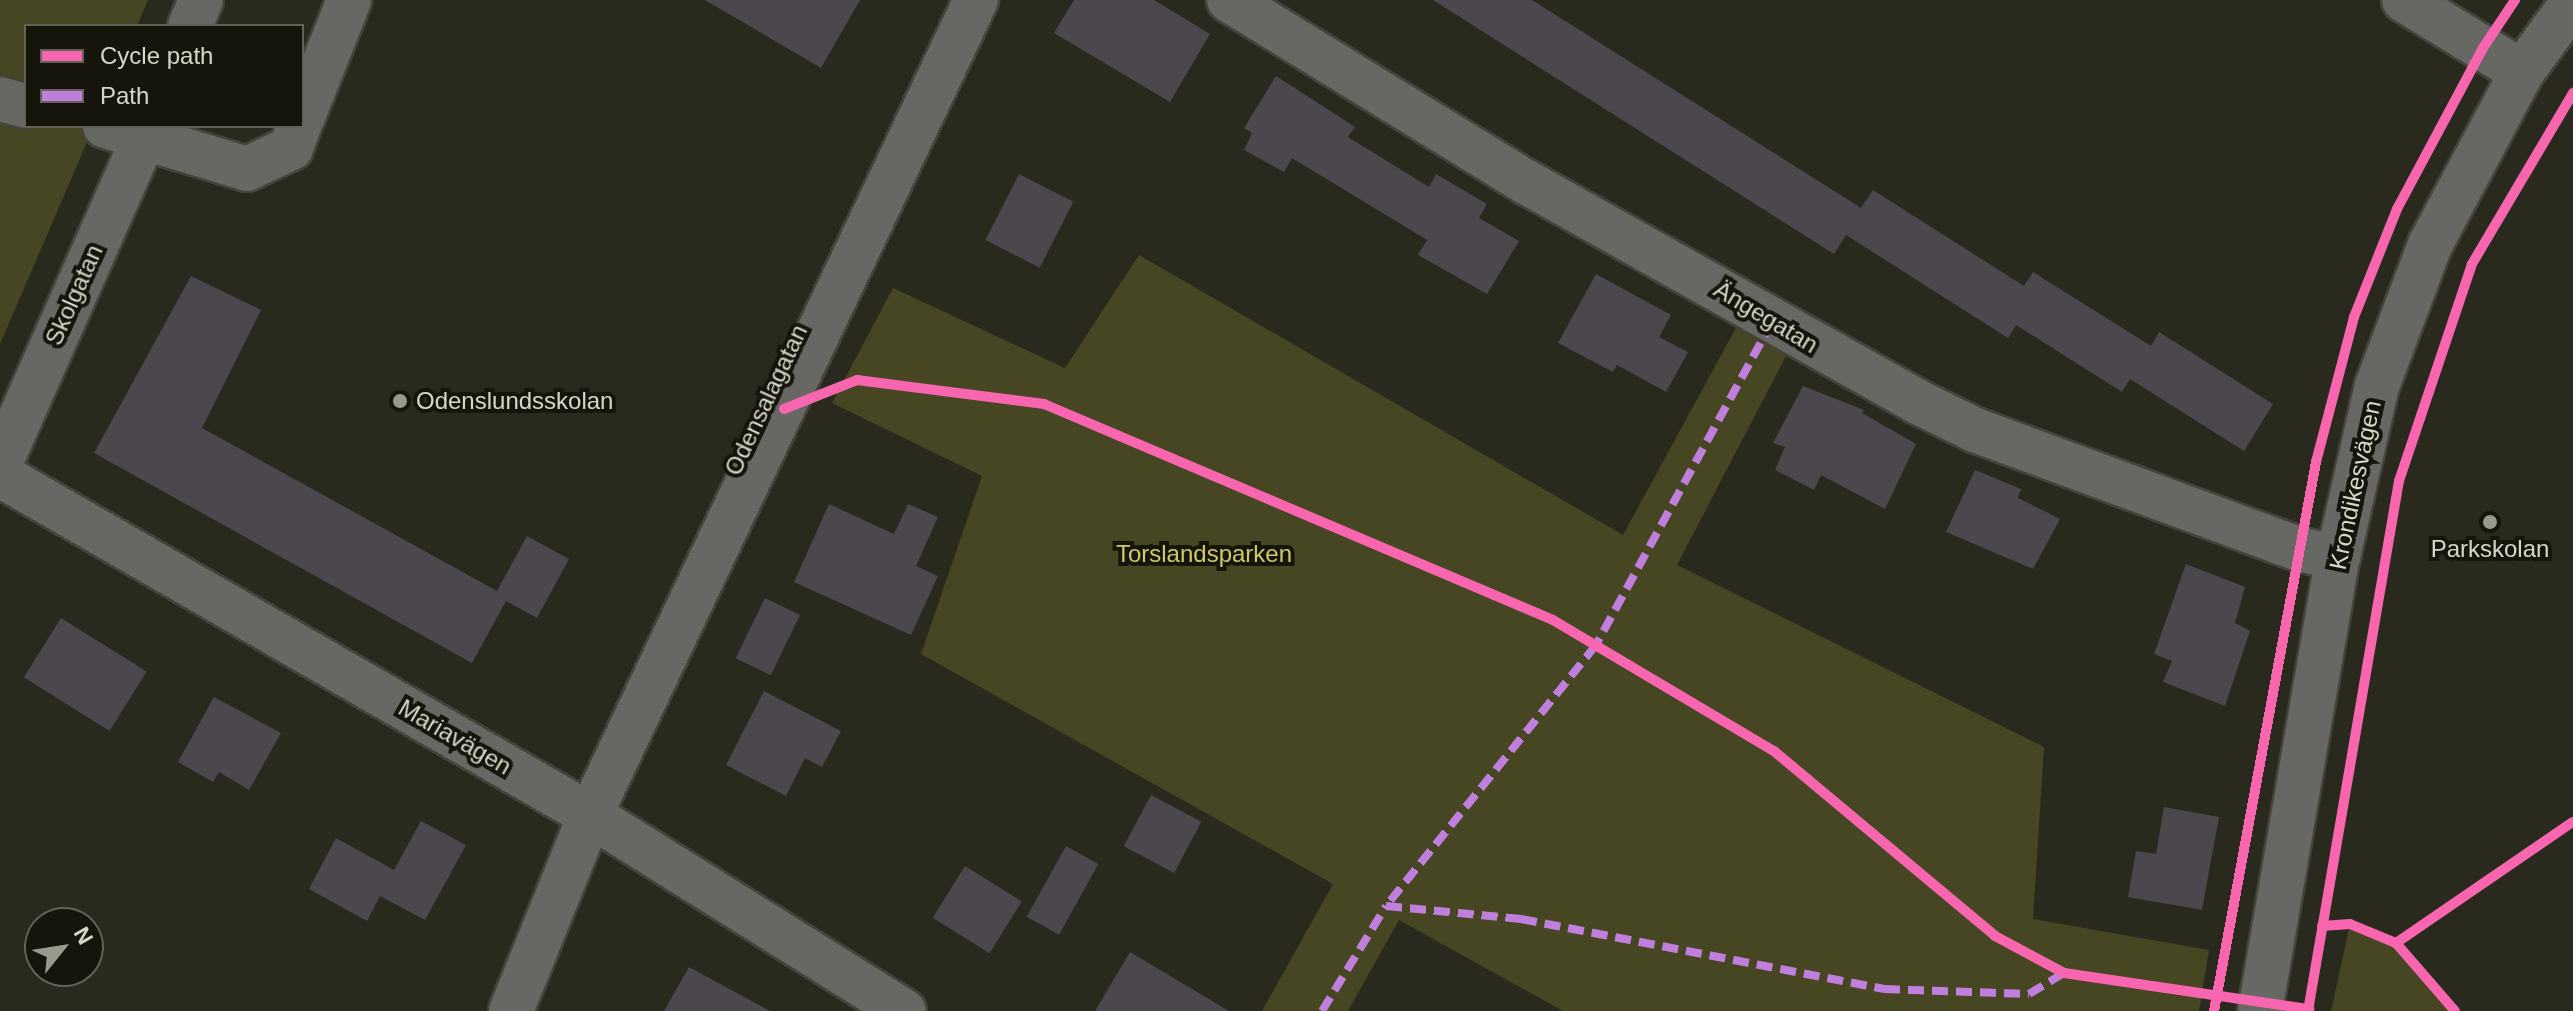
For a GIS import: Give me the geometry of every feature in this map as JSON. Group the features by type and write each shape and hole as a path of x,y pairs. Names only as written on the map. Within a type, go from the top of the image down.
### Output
{"street":[{"path":"191,24 201,0"},
{"path":"304,114 349,0"},
{"name":"Odensalagatan","path":"511,1011 590,815 976,0"},
{"name":"Ängegatan","path":"1229,0 1528,183 1918,402 1988,434 2302,550 2338,557"},
{"path":"2404,0 2522,72"},
{"name":"Krondikesvägen","path":"2260,1011 2338,557 2377,386 2425,259 2522,72 2573,2"},
{"path":"0,99 24,105"},
{"path":"133,129 247,169 291,148 298,128"},
{"name":"Skolgatan","path":"0,464 133,129"},
{"name":"Mariavägen","path":"0,475 590,815 904,1011"}],"green space":[{"path":"0,0 148,0 138,24 24,24 24,128 93,128 0,344"},
{"name":"Torslandsparken","path":"1139,255 1623,535 1737,326 1787,354 1677,565 2044,747 2033,919 2209,950 2199,1011 1563,1011 1399,920 1348,1011 1262,1011 1333,884 921,654 982,476 832,403 893,288 1065,368"},
{"path":"2350,924 2396,943 2455,1011 2331,1011"}],"building":[{"path":"705,0 860,0 821,68"},
{"path":"1074,0 1154,0 1210,34 1170,102 1054,33"},
{"path":"1433,0 1532,0 1861,208 1873,190 2024,286 2033,272 2151,346 2159,332 2273,404 2244,451 2130,379 2122,392 2016,325 2008,338 1846,235 1834,254"},
{"path":"1276,76 1355,127 1348,137 1429,187 1436,174 1487,204 1479,218 1519,241 1487,294 1418,255 1427,240 1292,158 1284,172 1244,150 1252,133 1244,128"},
{"path":"1019,174 1073,202 1040,268 985,240"},
{"path":"1596,274 1671,315 1659,337 1688,352 1666,392 1617,365 1613,372 1558,343"},
{"path":"191,276 261,310 202,428 497,591 527,536 569,559 537,618 506,601 472,663 94,453"},
{"path":"1803,386 1864,410 1862,413 1916,444 1885,509 1821,475 1814,490 1775,470 1785,447 1773,443"},
{"path":"1975,470 2021,489 2018,498 2060,519 2033,569 1946,532"},
{"path":"829,504 894,534 908,504 938,517 916,566 938,576 911,635 794,582"},
{"path":"2186,564 2245,587 2235,623 2250,631 2225,706 2163,682 2172,661 2154,654"},
{"path":"765,598 800,615 771,675 736,658"},
{"path":"61,618 147,672 110,731 24,677"},
{"path":"764,691 841,731 822,767 805,758 786,796 726,765"},
{"path":"214,697 281,733 249,790 219,772 213,782 178,762"},
{"path":"1151,795 1201,822 1174,873 1124,846"},
{"path":"2164,807 2219,817 2202,910 2128,897 2136,851 2156,854"},
{"path":"421,821 466,845 425,920 380,896 367,921 309,889 336,838 394,870"},
{"path":"1066,846 1098,864 1059,935 1027,917"},
{"path":"965,866 1022,902 989,953 933,918"},
{"path":"1130,952 1229,1011 1095,1011"},
{"path":"689,967 770,1011 664,1011"}],"marked path":[{"path":"1772,322 1596,645 1386,906 1521,919 1884,989 2029,994 2064,973"},
{"path":"1322,1011 1386,906"}],"cycle path":[{"path":"2214,1011 2316,462 2354,317 2397,209 2483,48 2515,0"},
{"path":"2308,1011 2399,481 2472,264 2573,93"},
{"path":"784,409 857,380 1044,404 1553,620 1774,751 1995,936 2064,973 2309,1009"},
{"path":"2396,943 2573,822"},
{"path":"2322,926 2350,924 2396,943 2455,1011"}],"place":[{"name":"Odenslundsskolan","path":"400,401"},
{"name":"Parkskolan","path":"2490,522"}]}
